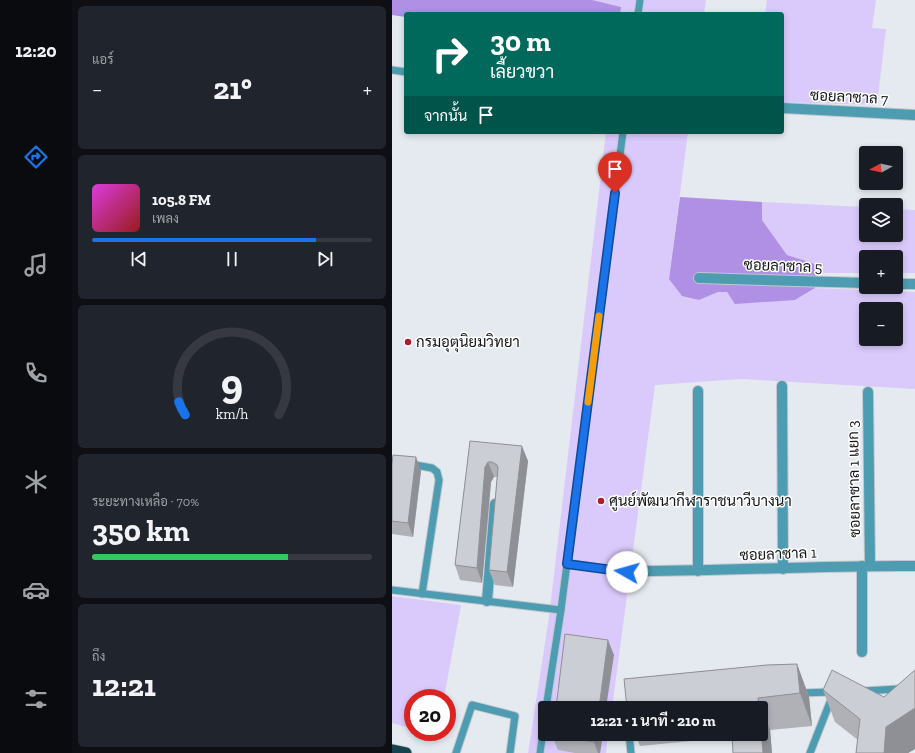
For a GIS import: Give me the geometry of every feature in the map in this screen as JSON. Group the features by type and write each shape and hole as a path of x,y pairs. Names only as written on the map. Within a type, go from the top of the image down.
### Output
{"highway":[{"path":"392,750 406,753"}],"street":[{"name":"ซอยลาซาล 7","path":"784,108 915,115"},
{"name":"ซอยลาซาล 5","path":"699,278 859,283"},
{"path":"903,284 915,284"},
{"path":"782,386 783,569"},
{"path":"698,391 698,570"},
{"name":"ซอยลาซาล 1 แยก 3","path":"862,652 866,566 868,392"},
{"path":"486,601 496,491"},
{"name":"ซอยลาซาล 1","path":"642,571 915,566"}],"lane":[{"path":"638,12 640,0"},
{"path":"392,70 404,72"},
{"path":"547,701 561,610 623,134"},
{"path":"392,461 432,468 437,472 439,480 422,594"},
{"path":"567,564 627,572"},
{"path":"392,590 561,610"},
{"path":"856,691 915,688"},
{"path":"795,693 838,692 810,753"},
{"path":"456,753 472,705 515,716 510,753"},
{"path":"540,753 542,741"},
{"path":"630,741 631,753"}],"shaded area":[{"path":"392,0 706,0 704,12 404,12 404,17 392,15"},
{"path":"392,0 592,0 621,7 620,12 404,12 404,17 392,15"},
{"path":"767,0 876,0 872,28 886,29 877,105 784,102 784,12 765,12"},
{"name":"ศูนย์พัฒนากีฬาราชนาวีบางนา","path":"606,134 688,134 669,278 699,300 718,292 727,292 795,300 815,288 859,290 859,294 903,294 903,292 915,292 915,389 740,379 655,385 613,701 538,701 538,741 607,741 606,753 528,753 549,617"},
{"path":"680,197 762,202 762,220 787,255 815,264 819,273 815,288 795,300 735,304 727,292 718,292 699,300 682,296 669,279"},
{"path":"762,202 859,207 859,242 903,242 903,209 915,210 915,273 903,273 903,250 859,250 859,273 819,273 815,264 787,255 762,220"},
{"path":"392,596 461,605 446,689 404,689 404,726 392,723"}],"building":[{"path":"470,441 522,446 507,572 489,570 498,468 497,465 492,462 488,462 485,467 477,568 455,565"},
{"path":"393,455 416,457 408,523 392,521"},
{"path":"565,634 608,640 600,701 557,701"},
{"path":"797,664 800,693 758,698 758,701 626,701 624,679 767,665"},
{"path":"832,670 884,697 915,670 915,708 886,727 884,753 856,753 860,719 823,690"},
{"path":"732,741 762,741 763,753 733,753"}],"slow traffic":[{"path":"588,402 599,316"}],"place":[{"name":"กรมอุตุนิยมวิทยา","path":"408,342"},
{"name":"ศูนย์พัฒนากีฬาราชนาวีบางนา","path":"601,501"}],"route":[{"path":"615,193 567,564 627,572"}]}
